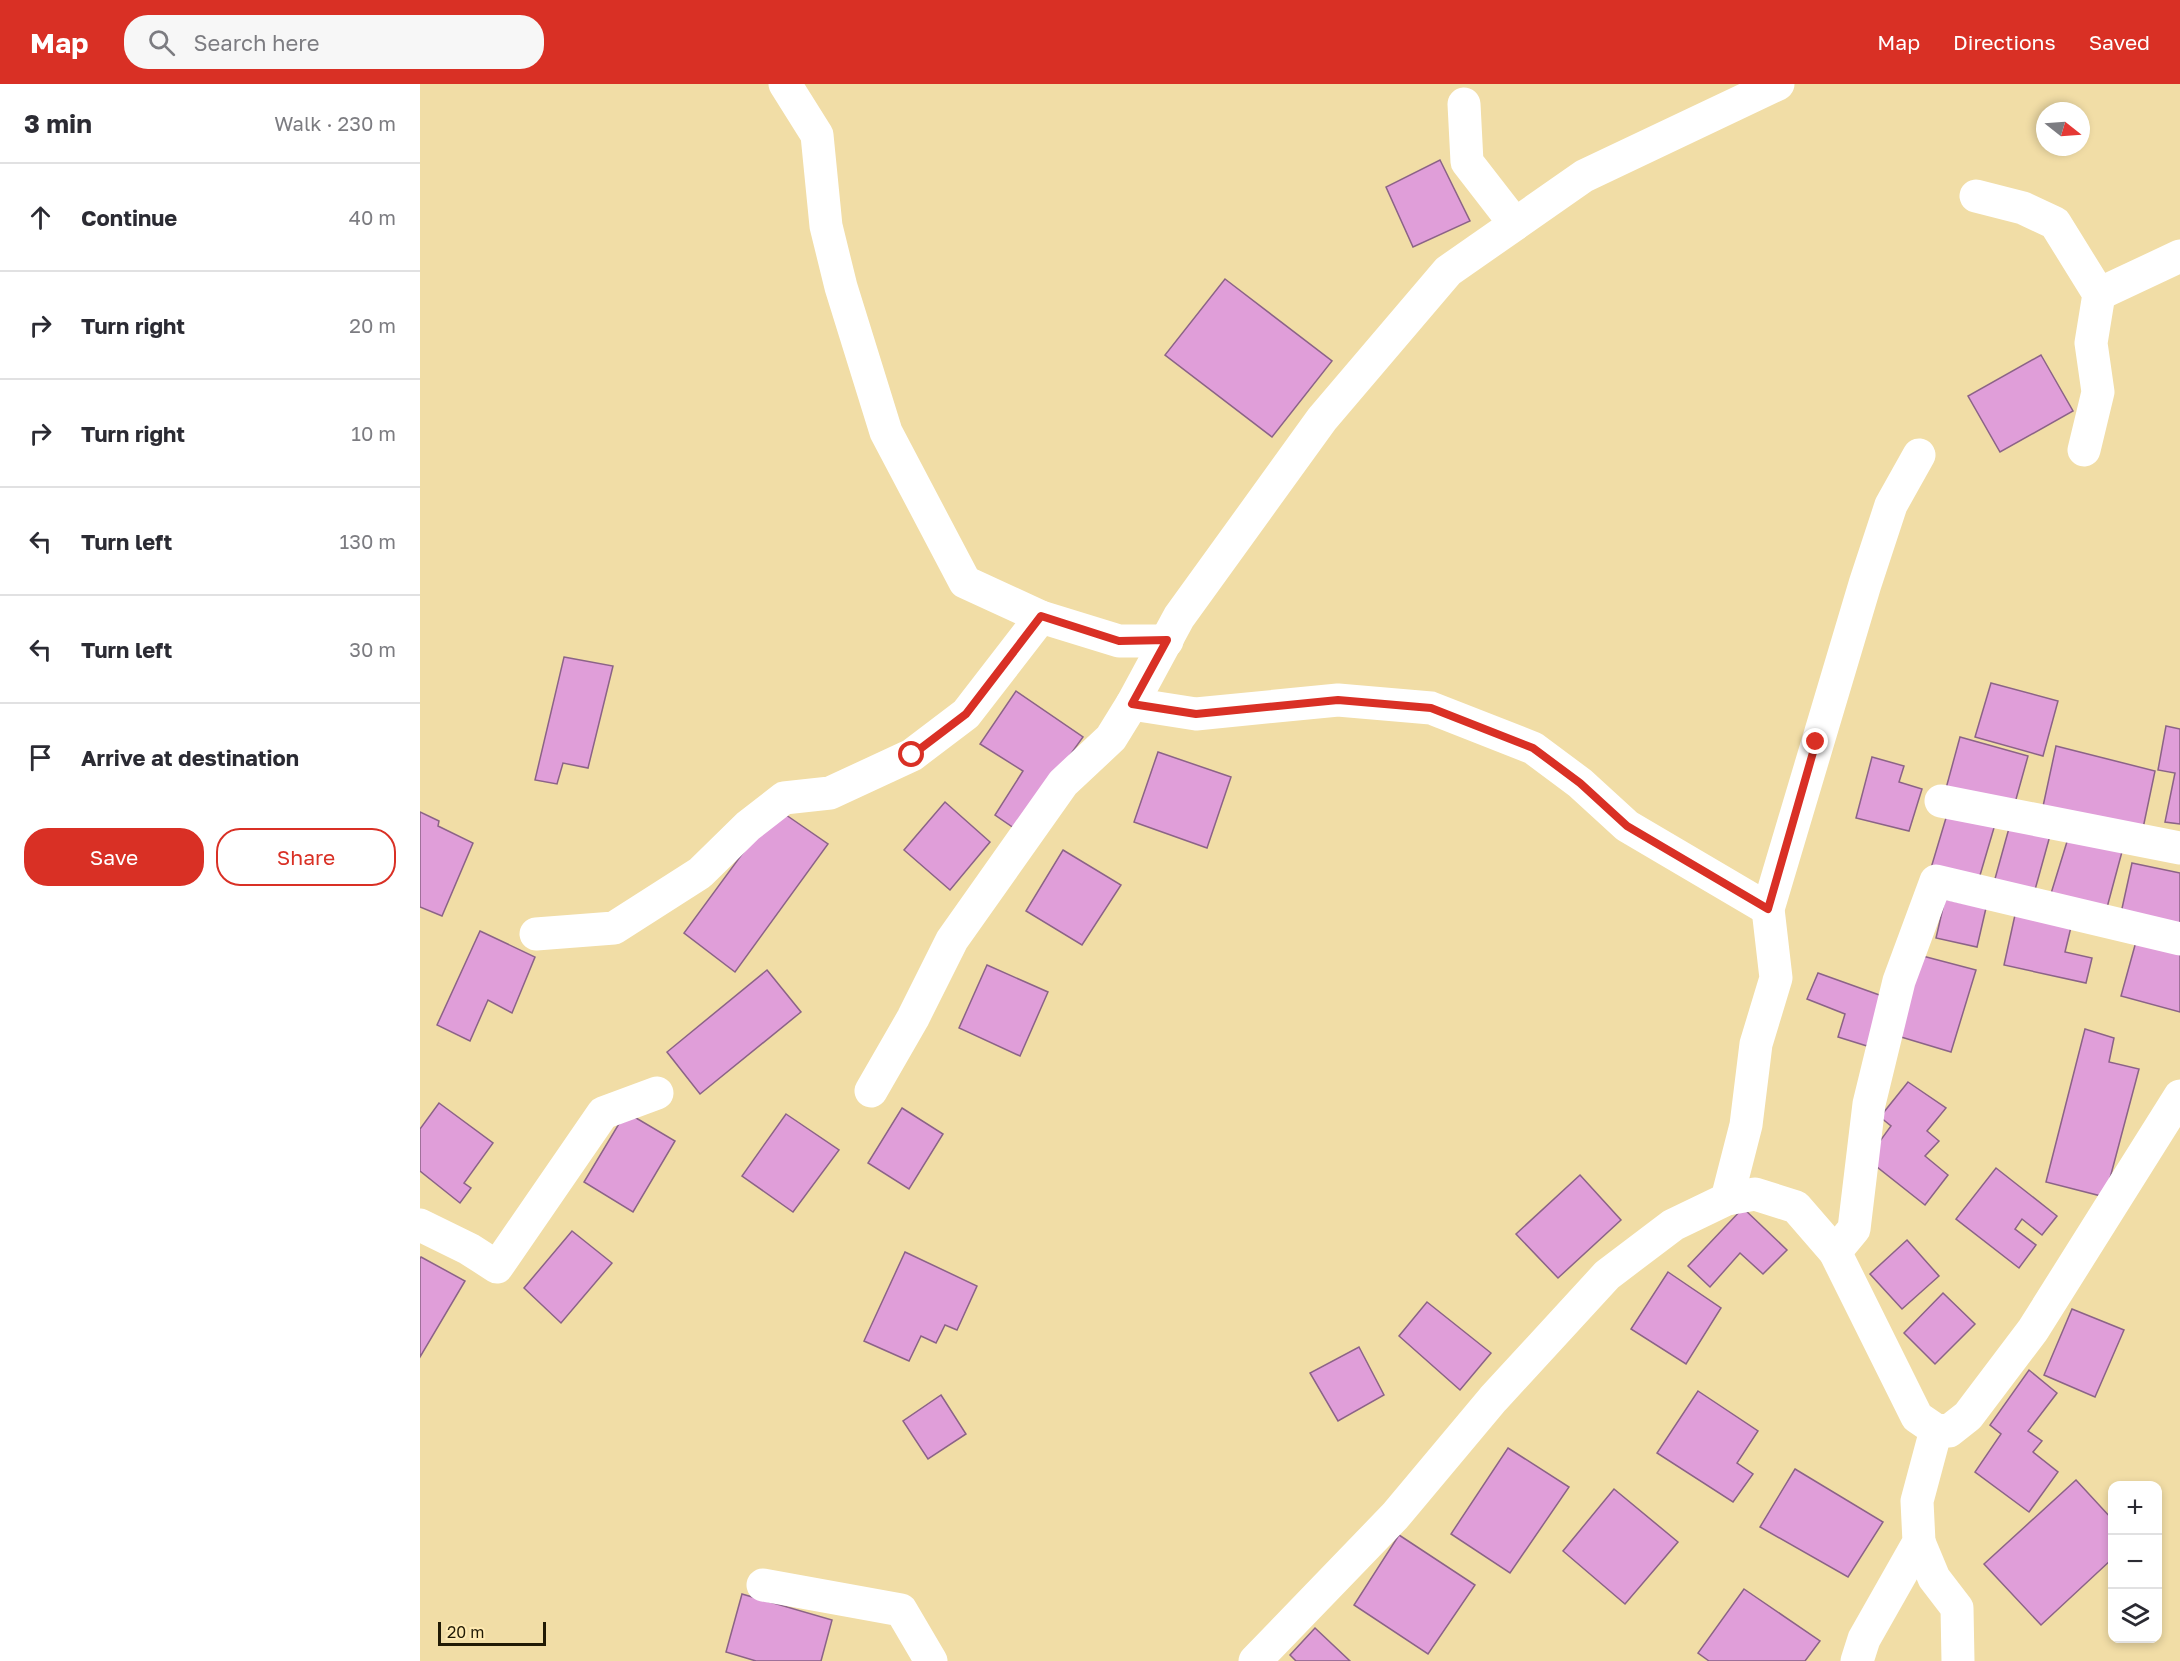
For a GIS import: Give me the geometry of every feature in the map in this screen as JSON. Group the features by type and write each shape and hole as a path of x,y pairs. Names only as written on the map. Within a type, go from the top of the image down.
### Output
{"street":[{"path":"871,1091 913,1018 952,939 1063,783 1112,738 1179,617 1322,419 1448,271 1584,176 1778,84"},
{"path":"786,85 817,135 826,226 841,287 886,432 965,582 1041,616 1119,641 1167,640"},
{"path":"1464,104 1467,162 1515,224"},
{"path":"1976,196 2023,208 2055,223 2099,294 2091,343 2098,392 2084,450"},
{"path":"2099,294 2180,256"},
{"path":"1726,1199 1746,1125 1756,1044 1776,978 1768,909 1865,584 1892,505 1919,455"},
{"path":"536,934 614,928 700,873 748,826 784,798 830,792 912,755 966,714 1041,616"},
{"path":"1132,704 1196,714 1338,700 1431,708 1533,748 1580,783 1627,826 1768,909"},
{"path":"1941,801 2180,848"},
{"path":"1836,1252 1854,1229 1869,1104 1899,981 1936,881 2180,939"},
{"path":"420,1224 469,1249 496,1267 603,1113 657,1093"},
{"path":"1256,1661 1395,1516 1493,1399 1607,1275 1673,1225 1726,1199 1755,1194 1797,1207 1836,1252 1917,1417 1936,1430 1949,1431 1968,1416 1997,1381 2033,1330 2180,1096"},
{"path":"1936,1430 1917,1501 1919,1542 1934,1578 1957,1608 1959,1661"},
{"path":"1857,1661 1864,1639 1919,1542"},
{"path":"763,1585 901,1610 931,1661"}],"building":[{"path":"1440,160 1470,221 1413,247 1386,187"},
{"path":"1225,279 1332,361 1272,437 1165,355"},
{"path":"2041,355 2073,411 2000,452 1968,396"},
{"path":"564,657 613,666 588,768 563,763 557,784 535,780"},
{"path":"1991,683 2058,701 2043,756 1975,737"},
{"path":"1016,691 1083,737 1042,794 1024,835 995,815 1023,771 980,744"},
{"path":"2166,726 2180,729 2180,824 2165,822 2175,773 2158,770"},
{"path":"1960,737 2028,756 2013,810 1945,792"},
{"path":"2056,746 2155,771 2142,833 2042,811"},
{"path":"1158,752 1231,777 1207,848 1134,822"},
{"path":"1872,757 1904,766 1899,782 1922,789 1909,831 1856,818"},
{"path":"945,802 990,842 950,890 904,850"},
{"path":"776,808 828,844 735,972 684,933"},
{"path":"1949,808 1996,821 1978,882 1931,868"},
{"path":"420,812 439,821 438,826 473,843 442,916 420,907"},
{"path":"2011,821 2051,832 2033,897 1993,886"},
{"path":"2070,832 2123,848 2105,915 2049,900"},
{"path":"1063,850 1121,885 1082,945 1026,911"},
{"path":"2132,863 2180,873 2180,925 2121,913"},
{"path":"1945,899 1986,908 1977,947 1936,938"},
{"path":"2015,915 2071,927 2065,952 2092,958 2086,983 2004,965"},
{"path":"480,931 535,957 512,1013 488,1000 470,1041 437,1025"},
{"path":"2137,938 2180,949 2180,1012 2121,996"},
{"path":"1915,954 1976,970 1951,1052 1891,1034"},
{"path":"987,965 1048,992 1020,1056 959,1028"},
{"path":"767,970 801,1012 700,1094 667,1052"},
{"path":"1818,973 1885,997 1867,1046 1838,1037 1845,1014 1807,999"},
{"path":"2085,1029 2114,1038 2109,1062 2139,1069 2105,1197 2046,1182"},
{"path":"1908,1082 1946,1108 1927,1131 1939,1141 1925,1156 1948,1175 1925,1205 1867,1159 1891,1126 1880,1117"},
{"path":"439,1103 493,1143 464,1183 471,1188 460,1203 420,1171 420,1129"},
{"path":"902,1108 943,1134 909,1189 868,1163"},
{"path":"626,1112 675,1141 633,1212 584,1182"},
{"path":"786,1114 839,1150 793,1212 742,1176"},
{"path":"1996,1168 2057,1216 2042,1235 2022,1219 2015,1229 2036,1245 2019,1268 1956,1219"},
{"path":"1580,1175 1621,1220 1558,1278 1516,1234"},
{"path":"1743,1208 1787,1250 1763,1274 1740,1253 1710,1287 1688,1266"},
{"path":"572,1231 612,1263 561,1323 524,1288"},
{"path":"1907,1240 1939,1276 1902,1309 1870,1274"},
{"path":"905,1252 977,1286 957,1330 945,1325 936,1343 921,1336 909,1361 864,1341"},
{"path":"421,1257 465,1281 420,1357 420,1259"},
{"path":"1668,1272 1721,1308 1686,1364 1631,1329"},
{"path":"1943,1293 1975,1324 1935,1364 1904,1333"},
{"path":"1427,1302 1491,1353 1460,1390 1399,1336"},
{"path":"2072,1309 2124,1330 2095,1397 2044,1375"},
{"path":"1359,1347 1384,1395 1338,1421 1310,1373"},
{"path":"2029,1370 2057,1393 2028,1431 2042,1441 2033,1452 2058,1472 2029,1512 1975,1472 2001,1434 1990,1425"},
{"path":"1698,1391 1758,1431 1737,1463 1753,1474 1733,1502 1657,1453"},
{"path":"941,1395 966,1434 928,1459 903,1421"},
{"path":"1508,1448 1569,1487 1510,1573 1451,1534"},
{"path":"1795,1469 1883,1522 1848,1577 1760,1527"},
{"path":"2076,1480 2108,1515 2108,1563 2041,1625 1984,1564"},
{"path":"1614,1489 1678,1542 1625,1604 1563,1551"},
{"path":"1399,1535 1475,1585 1428,1654 1354,1605"},
{"path":"1744,1589 1820,1641 1805,1661 1709,1661 1698,1653"},
{"path":"742,1594 832,1620 821,1661 756,1661 726,1652"},
{"path":"1315,1628 1350,1661 1296,1661 1290,1655"}],"route":[{"path":"912,755 966,714 1001,665 1041,616 1119,641 1167,640 1132,704 1196,714 1338,700 1431,708 1533,748 1580,783 1627,826 1768,909 1791,836 1816,742"}]}
